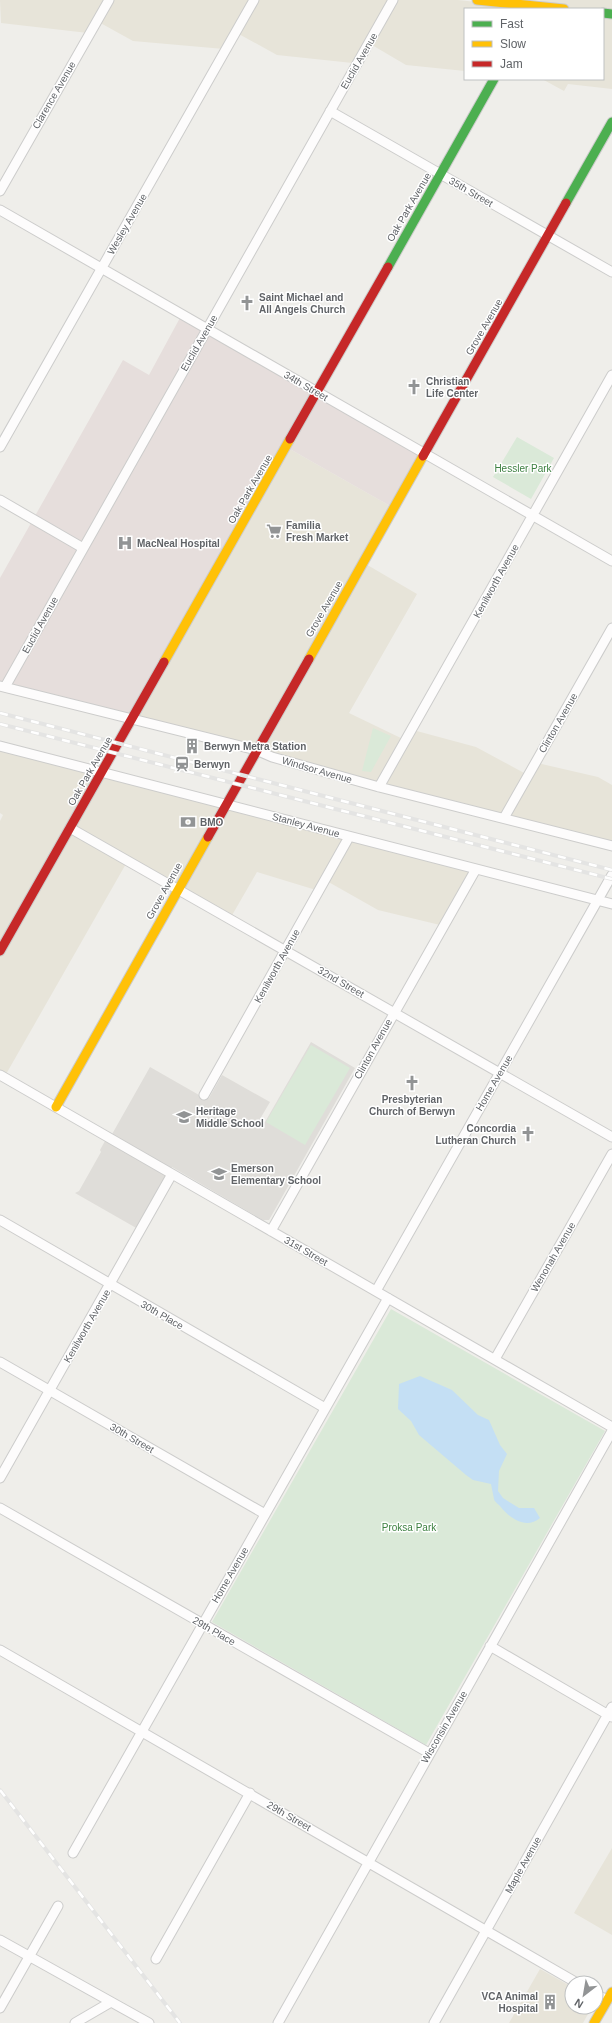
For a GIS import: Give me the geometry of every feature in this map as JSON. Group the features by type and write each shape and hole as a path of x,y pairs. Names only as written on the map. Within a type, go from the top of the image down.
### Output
{"street":[{"name":"Clarence Avenue","path":"0,191 109,0"},
{"name":"Wesley Avenue","path":"0,447 254,0"},
{"name":"Euclid Avenue","path":"2,686 83,548 394,0"},
{"path":"477,0 557,8"},
{"name":"Oak Park Avenue","path":"0,951 133,719 493,80"},
{"name":"35th Street","path":"330,111 612,272"},
{"name":"Grove Avenue","path":"56,1107 256,750 612,122"},
{"name":"34th Street","path":"0,210 612,561"},
{"name":"Kenilworth Avenue","path":"379,787 612,375"},
{"path":"0,500 83,548"},
{"name":"Clinton Avenue","path":"504,818 612,628"},
{"name":"Windsor Avenue","path":"2,686 256,750 272,757 379,787 612,846"},
{"name":"Stanley Avenue","path":"0,746 102,771 612,904"},
{"name":"32nd Street","path":"70,828 612,1137"},
{"name":"Kenilworth Avenue","path":"204,1095 349,836"},
{"name":"Clinton Avenue","path":"272,1231 394,1012 476,869"},
{"name":"Home Avenue","path":"376,1291 612,875"},
{"name":"31st Street","path":"0,1075 612,1427"},
{"name":"Wenonah Avenue","path":"495,1359 612,1154"},
{"name":"Kenilworth Avenue","path":"0,1478 172,1174"},
{"name":"30th Place","path":"0,1220 110,1285 326,1408"},
{"name":"Home Avenue","path":"73,1853 388,1298"},
{"name":"30th Street","path":"0,1362 265,1514"},
{"name":"Wisconsin Avenue","path":"278,2023 612,1431"},
{"name":"29th Place","path":"0,1508 429,1753"},
{"path":"490,1646 611,1713"},
{"name":"29th Street","path":"0,1650 143,1731 564,1976"},
{"name":"Maple Avenue","path":"434,2023 611,1713"},
{"path":"156,1959 250,1793"},
{"path":"0,2008 58,1906"},
{"path":"0,1940 149,2023"},
{"path":"594,2023 612,1992"},
{"path":"75,2023 111,2002"}],"shaded area":[{"path":"0,0 252,0 224,49 133,41 95,20 88,33 1,23"},
{"path":"256,0 458,0 533,8 464,8 464,71 406,65 372,45 362,64 277,55 237,33"},
{"path":"540,0 612,0 612,13 604,9 604,8 567,8 538,5"},
{"path":"604,14 612,15 612,89 568,84 564,91 544,80 604,80"},
{"name":"MacNeal Hospital","path":"181,316 422,454 392,507 288,448 131,716 0,684 0,578 123,360 149,375"},
{"path":"288,448 392,507 256,748 135,717"},
{"path":"364,563 417,594 349,713 407,741 413,730 476,747 526,774 533,762 598,777 612,785 612,842 383,784 259,750"},
{"path":"0,748 100,772 70,826 127,862 5,1076 0,1073 0,821 3,815 0,813"},
{"path":"103,773 224,805 177,887 72,827"},
{"path":"226,806 346,837 316,890 257,872 231,917 179,888"},
{"path":"350,839 470,870 440,925 378,910 325,880"},
{"path":"311,1042 355,1068 269,1220 263,1220 172,1167 138,1229 75,1193 79,1191 101,1152 100,1150 105,1141 111,1136 150,1067 206,1099 209,1098 222,1075 270,1102 260,1119 265,1122"},
{"path":"612,1848 612,1935 574,1913"},
{"path":"540,1969 564,1982 564,2015 588,2015 583,2023 509,2023"}],"green space":[{"name":"Hessler Park","path":"517,437 554,458 531,499 493,477"},
{"path":"373,728 391,736 371,772 362,771"},
{"path":"311,1045 350,1068 305,1145 266,1122"},
{"name":"Proksa Park","path":"391,1309 605,1431 426,1745 212,1622"}],"water":[{"path":"420,1376 452,1390 478,1415 489,1420 500,1445 507,1454 499,1471 498,1491 503,1498 519,1508 534,1508 540,1518 529,1523 524,1523 508,1515 495,1501 491,1484 473,1480 419,1435 411,1421 398,1409 399,1384"}],"railway":[{"path":"0,713 612,870"},
{"path":"0,724 612,879"},
{"path":"0,1790 180,2023"}],"traffic: fast":[{"path":"604,13 612,14"},
{"path":"388,267 493,80"},
{"path":"566,203 612,122"}],"traffic: slow":[{"path":"477,0 554,8"},
{"path":"164,662 290,439"},
{"path":"309,659 423,456"},
{"path":"56,1107 208,837"},
{"path":"594,2023 612,1992"}],"traffic: jam":[{"path":"423,456 566,203"},
{"path":"290,439 388,267"},
{"path":"208,837 309,659"},
{"path":"0,951 164,662"}],"place":[{"name":"Saint Michael and All Angels Church","path":"247,303"},
{"name":"Christian Life Center","path":"414,387"},
{"name":"Familia Fresh Market","path":"274,531"},
{"name":"MacNeal Hospital","path":"125,543"},
{"name":"Berwyn Metra Station","path":"192,746"},
{"name":"Berwyn","path":"182,764"},
{"name":"BMO","path":"188,822"},
{"name":"Presbyterian Church of Berwyn","path":"412,1083"},
{"name":"Heritage Middle School","path":"184,1117"},
{"name":"Concordia Lutheran Church","path":"528,1134"},
{"name":"Emerson Elementary School","path":"219,1174"},
{"name":"VCA Animal Hospital","path":"550,2002"}]}
